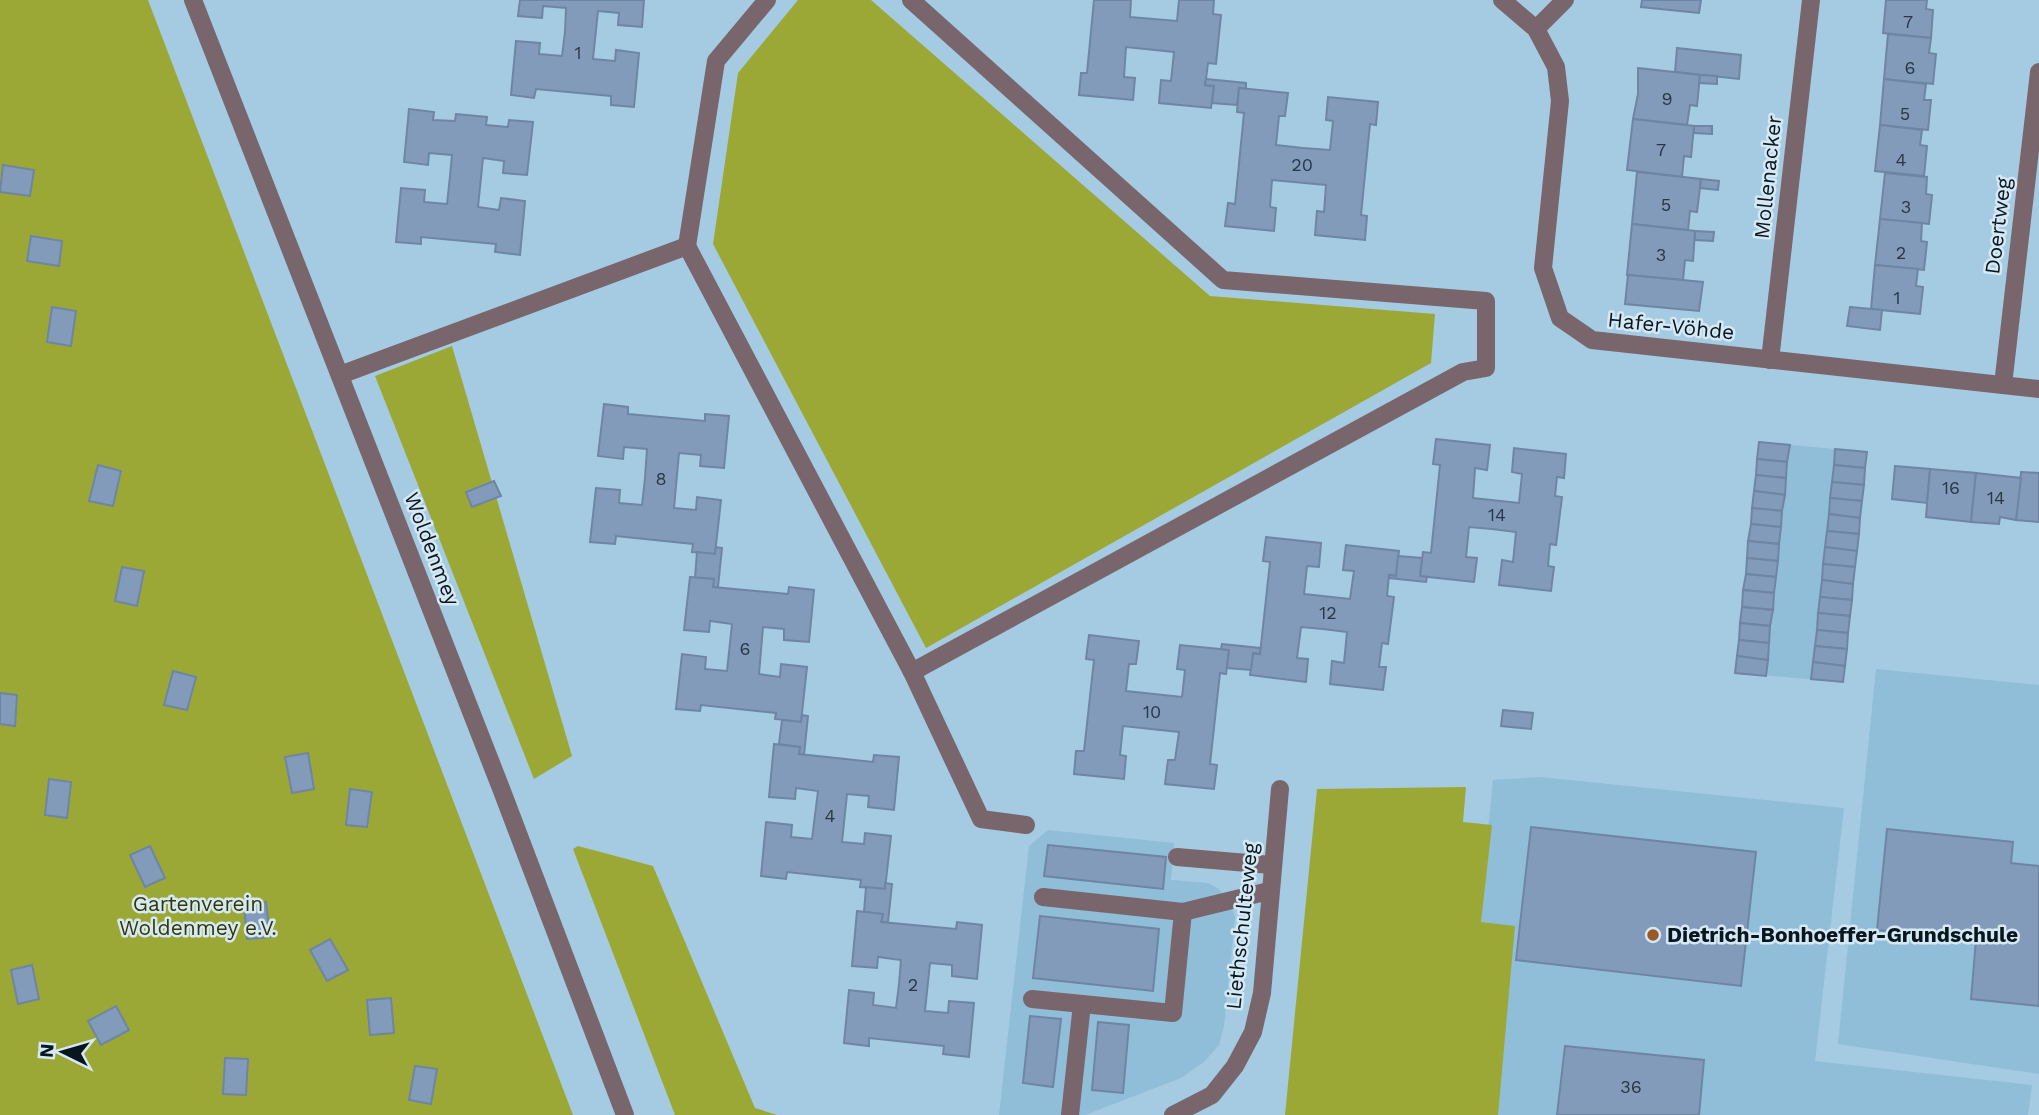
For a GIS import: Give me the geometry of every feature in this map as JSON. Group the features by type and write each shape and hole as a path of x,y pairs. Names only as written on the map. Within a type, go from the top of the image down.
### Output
{"street":[{"name":"Woldenmey","path":"193,0 625,1115"},
{"path":"767,0 716,61 687,246 912,672 981,819 1026,825"},
{"path":"911,0 1223,280 1486,301 1487,332 1486,368 1463,372 912,672"},
{"name":"Hafer-Vöhde","path":"1502,0 1536,29 1556,67 1560,101 1543,268 1560,318 1592,340 2039,389"},
{"path":"1536,29 1565,0"},
{"name":"Mollenacker","path":"1770,360 1811,0"},
{"name":"Doertweg","path":"2003,386 2039,72"},
{"path":"340,374 687,246"},
{"name":"Liethschulteweg","path":"1173,1115 1212,1095 1235,1066 1253,1032 1262,993 1271,865 1280,789"},
{"path":"1177,857 1271,865"},
{"path":"1043,897 1183,912 1269,891"},
{"path":"1032,999 1173,1013 1183,912"},
{"path":"1070,1115 1082,1004"}],"shaded area":[{"path":"1759,442 1867,452 1843,682 1735,673"},
{"path":"1876,669 2039,685 2039,1074 1838,1044"},
{"name":"Dietrich-Bonhoeffer-Grundschule","path":"1540,777 1844,808 1815,1061 2032,1085 2028,1115 1460,1115 1493,780"},
{"path":"1048,830 1174,843 1171,880 1208,883 1219,889 1229,901 1235,917 1224,1026 1219,1045 1204,1062 1181,1078 1085,1115 999,1115 1029,846"}],"green space":[{"name":"Gartenverein Woldenmey e.V.","path":"0,0 148,0 573,1115 0,1115"},
{"path":"798,0 871,0 1210,296 1435,314 1431,363 926,648 713,244 738,73"},
{"path":"452,346 572,756 534,779 375,376"},
{"path":"1466,787 1463,822 1492,825 1481,922 1515,926 1498,1115 1285,1115 1317,789"},
{"path":"578,846 653,866 755,1108 777,1115 675,1115 573,849"}],"building":[{"path":"520,0 644,0 642,27 618,25 619,13 598,11 593,59 615,61 616,50 639,53 634,107 611,105 611,96 536,89 534,98 511,95 516,41 540,43 539,54 562,56 565,32 566,8 543,6 542,18 518,16"},
{"path":"1094,0 1131,0 1130,17 1177,21 1179,0 1214,0 1213,14 1221,15 1216,64 1208,63 1205,85 1214,86 1211,108 1159,103 1161,80 1171,81 1174,52 1126,47 1124,77 1135,78 1133,100 1079,95 1081,73 1087,73"},
{"path":"1642,0 1701,0 1699,13 1641,7"},
{"path":"1886,0 1927,0 1926,9 1933,10 1931,38 1883,33"},
{"path":"1888,34 1931,38 1929,53 1936,54 1933,84 1884,79"},
{"path":"1677,48 1741,55 1739,79 1675,72"},
{"path":"1638,68 1700,75 1697,106 1690,105 1687,125 1633,119 1638,94"},
{"path":"1700,75 1717,76 1717,84 1699,83"},
{"path":"1206,79 1246,83 1246,89 1239,88 1237,105 1212,103 1214,86 1205,85"},
{"path":"1884,79 1926,84 1924,100 1931,100 1928,130 1880,125"},
{"path":"1239,88 1288,93 1285,116 1279,116 1276,145 1303,148 1330,150 1333,121 1326,120 1328,97 1378,102 1376,125 1370,124 1361,215 1367,216 1365,240 1315,235 1317,211 1324,212 1326,185 1272,180 1270,207 1276,208 1274,231 1225,226 1228,203 1235,204 1244,113 1237,112"},
{"path":"409,109 434,112 433,120 455,121 456,114 487,117 486,125 508,127 509,120 533,122 527,175 503,173 504,161 483,158 478,207 499,210 501,198 525,201 520,255 495,252 496,244 421,237 421,244 396,242 401,188 425,190 424,202 447,204 450,176 452,155 429,153 428,165 404,162"},
{"path":"1633,119 1694,126 1691,157 1684,156 1682,177 1627,170"},
{"path":"1880,125 1922,130 1920,145 1927,146 1924,176 1875,171"},
{"path":"1694,126 1712,126 1712,134 1694,133"},
{"path":"3,165 34,170 30,196 0,192"},
{"path":"1637,172 1701,179 1697,212 1690,211 1688,230 1632,224"},
{"path":"1885,173 1927,177 1926,194 1932,195 1929,224 1880,219"},
{"path":"1701,179 1719,181 1718,190 1700,188"},
{"path":"1880,219 1922,223 1921,241 1927,242 1924,270 1875,265"},
{"path":"1632,224 1695,231 1693,261 1685,260 1683,280 1627,275"},
{"path":"1695,231 1714,232 1713,241 1695,240"},
{"path":"31,236 62,241 59,266 27,261"},
{"path":"1875,265 1918,269 1916,286 1923,287 1920,314 1871,309"},
{"path":"1628,275 1703,282 1699,311 1625,304"},
{"path":"52,307 76,311 71,346 47,342"},
{"path":"1850,307 1882,310 1880,330 1847,326"},
{"path":"604,404 628,407 628,414 705,421 705,414 729,416 724,468 700,466 701,455 679,453 674,508 696,510 697,497 721,500 715,554 692,552 693,544 616,536 615,544 590,542 596,488 620,490 619,503 642,505 645,478 647,449 624,447 623,459 598,456"},
{"path":"1436,439 1490,445 1487,470 1475,468 1473,498 1519,503 1522,474 1512,472 1514,448 1566,454 1564,478 1557,477 1555,496 1562,497 1556,545 1550,544 1548,566 1554,567 1551,591 1499,585 1502,560 1513,562 1516,532 1492,529 1469,527 1466,557 1477,558 1474,582 1420,576 1423,552 1431,553 1440,465 1433,464"},
{"path":"1759,442 1790,445 1787,462 1757,459"},
{"path":"1835,449 1867,452 1865,468 1834,465"},
{"path":"1757,459 1787,462 1786,478 1756,475"},
{"path":"98,465 121,471 113,506 89,501"},
{"path":"1834,465 1865,468 1864,485 1832,482"},
{"path":"1895,466 1930,469 1927,503 1892,499"},
{"path":"1930,469 1976,473 1971,522 1926,517"},
{"path":"2021,472 2039,473 2039,522 2016,520"},
{"path":"1976,473 2021,478 2016,520 2000,517 1999,524 1971,522"},
{"path":"1756,475 1786,478 1785,495 1754,491"},
{"path":"494,481 501,496 472,507 466,492"},
{"path":"1832,482 1864,485 1862,501 1830,498"},
{"path":"1754,491 1785,495 1782,511 1752,508"},
{"path":"1830,498 1862,501 1860,518 1829,514"},
{"path":"1752,508 1782,511 1781,527 1751,524"},
{"path":"1829,514 1860,518 1859,534 1827,531"},
{"path":"1751,524 1781,527 1779,544 1748,541"},
{"path":"1827,531 1859,534 1857,551 1825,547"},
{"path":"1266,537 1321,543 1319,567 1307,566 1304,594 1350,599 1354,571 1343,570 1346,545 1399,551 1396,576 1389,575 1387,596 1394,597 1388,644 1382,643 1379,667 1386,667 1383,690 1330,684 1332,661 1344,663 1347,632 1323,629 1301,627 1297,658 1308,659 1306,682 1250,675 1253,653 1260,654 1270,562 1263,561"},
{"path":"1748,541 1779,544 1778,561 1747,558"},
{"path":"716,547 722,548 718,587 713,587 714,579 695,578 697,552 715,554"},
{"path":"1825,547 1857,551 1855,567 1823,564"},
{"path":"1398,556 1422,558 1420,576 1427,577 1426,582 1389,578 1389,575 1396,576"},
{"path":"1747,558 1778,561 1776,577 1746,574"},
{"path":"1823,564 1855,567 1853,584 1822,580"},
{"path":"122,567 144,571 137,606 115,601"},
{"path":"1746,574 1776,577 1774,593 1743,590"},
{"path":"690,577 714,579 713,587 788,594 789,587 814,590 809,642 784,640 784,629 763,627 759,674 780,677 781,664 807,667 801,722 775,719 776,713 701,705 700,711 676,709 682,654 706,657 705,669 727,671 732,624 710,621 709,632 684,630"},
{"path":"1822,580 1853,584 1852,600 1820,597"},
{"path":"1743,590 1774,593 1773,610 1742,607"},
{"path":"1820,597 1852,600 1850,616 1818,613"},
{"path":"1742,607 1773,610 1770,626 1740,623"},
{"path":"1818,613 1850,616 1848,633 1817,630"},
{"path":"1740,623 1770,626 1769,643 1739,640"},
{"path":"1817,630 1848,633 1847,649 1815,646"},
{"path":"1089,635 1139,641 1136,664 1129,664 1126,691 1182,697 1185,670 1177,669 1180,645 1229,650 1226,674 1220,673 1210,764 1217,765 1214,789 1165,784 1168,760 1175,760 1179,732 1123,726 1120,755 1126,756 1124,779 1074,774 1076,751 1084,751 1094,660 1086,659"},
{"path":"1739,640 1769,643 1768,660 1737,656"},
{"path":"1222,644 1260,648 1260,654 1253,653 1251,670 1227,668 1229,650 1221,649"},
{"path":"1815,646 1847,649 1845,666 1813,662"},
{"path":"1737,656 1768,660 1766,676 1735,673"},
{"path":"1813,662 1845,666 1843,682 1811,679"},
{"path":"173,671 196,677 187,710 164,705"},
{"path":"0,693 17,695 15,726 0,724"},
{"path":"1503,710 1533,713 1531,729 1501,726"},
{"path":"802,715 808,716 804,755 799,754 800,747 779,744 782,720 801,722"},
{"path":"774,744 800,747 799,754 873,762 874,755 899,757 894,810 868,807 869,796 847,794 842,842 864,844 865,833 891,836 885,889 860,887 861,880 787,872 786,879 761,876 766,822 792,825 791,837 812,839 818,791 796,788 795,799 769,797"},
{"path":"308,753 314,789 292,793 285,757"},
{"path":"49,779 71,782 67,818 45,815"},
{"path":"350,789 372,792 367,827 346,825"},
{"path":"1531,827 1756,852 1741,986 1516,960"},
{"path":"1887,829 2013,842 2011,863 2039,866 2039,1006 1971,999 1976,940 1877,930"},
{"path":"1048,845 1166,857 1163,889 1044,876"},
{"path":"150,846 165,878 145,887 130,855"},
{"path":"885,883 892,884 888,922 881,922 883,914 864,912 866,887 885,889"},
{"path":"266,902 270,937 247,939 244,904"},
{"path":"857,911 883,914 881,922 956,929 957,922 982,925 977,979 952,976 952,965 930,963 925,1011 948,1013 949,1001 974,1003 969,1057 943,1054 944,1046 869,1038 869,1046 844,1043 849,990 874,993 873,1005 896,1008 899,984 901,960 878,957 877,968 852,966"},
{"path":"1040,916 1159,929 1153,991 1033,978"},
{"path":"330,939 348,970 327,981 310,950"},
{"path":"32,965 39,999 18,1004 11,970"},
{"path":"391,998 394,1033 370,1035 367,1000"},
{"path":"116,1006 129,1030 101,1045 88,1021"},
{"path":"1030,1016 1061,1019 1053,1087 1023,1083"},
{"path":"1098,1022 1129,1025 1123,1093 1092,1090"},
{"path":"1565,1046 1704,1060 1699,1115 1557,1115"},
{"path":"225,1058 248,1059 246,1095 223,1094"},
{"path":"415,1066 437,1069 431,1104 409,1100"}],"place":[{"name":"Dietrich-Bonhoeffer-Grundschule","path":"1653,935"}]}
